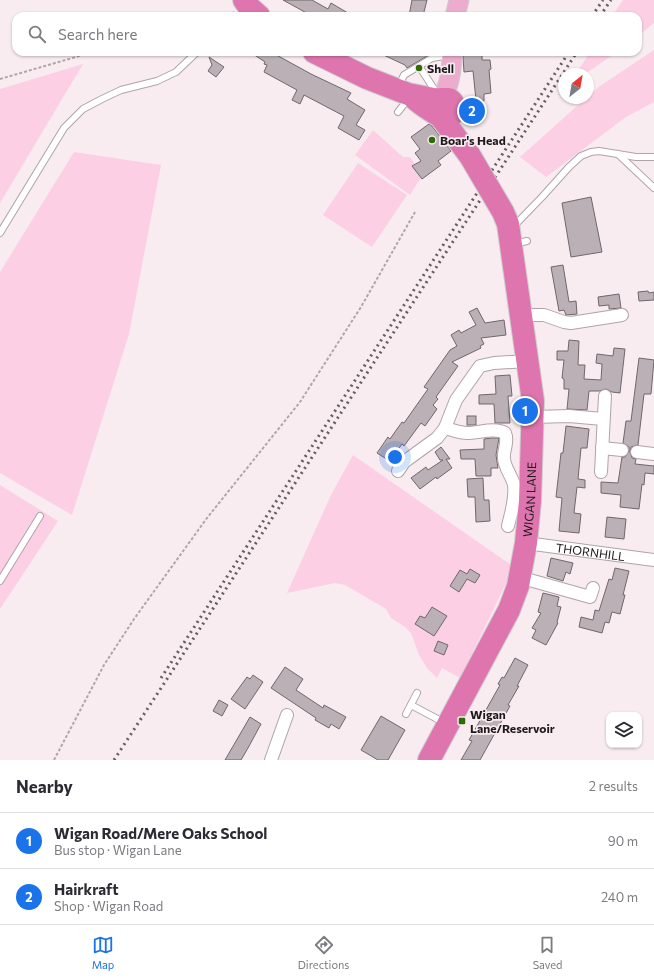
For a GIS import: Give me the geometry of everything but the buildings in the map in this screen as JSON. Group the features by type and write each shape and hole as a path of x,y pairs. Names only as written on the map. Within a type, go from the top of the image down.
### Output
{"highway":[{"path":"322,56 371,79 403,98 419,103 444,106"},
{"name":"WIGAN LANE","path":"429,760 509,610 518,586 526,543 530,507 533,417 533,402 521,315 513,234 503,212 468,153 459,119 444,106"}],"main road":[{"path":"457,12 459,0"},
{"path":"444,106 452,58"}],"street":[{"path":"521,315 544,315 571,323 622,315"},
{"path":"398,471 404,462 438,438 445,428 456,400 480,366 494,362 528,361"},
{"path":"601,472 605,396"},
{"path":"533,417 569,416 604,419"},
{"path":"445,428 459,432 498,430 505,433 506,442 504,463 512,478 514,491 508,526"},
{"path":"602,448 622,450"},
{"path":"637,452 654,454"},
{"name":"THORNHILL","path":"526,543 654,560"},
{"path":"519,577 590,597 593,588"},
{"path":"271,760 287,715"}],"lane":[{"path":"0,233 64,128 83,109 121,90 158,80 176,72 193,56"},
{"path":"403,98 404,75 432,58 444,56 452,58"},
{"path":"419,66 444,106"},
{"path":"513,234 543,196 581,156 599,151 636,157 654,157"},
{"path":"618,154 654,188"},
{"path":"1,578 40,516"},
{"path":"406,714 417,693"},
{"path":"411,705 448,725"}],"path":[{"path":"0,79 78,56"},
{"path":"54,760 104,665 134,619 207,518 300,402 361,307 414,212"}],"shaded area":[{"path":"623,0 654,0 654,23 642,33 642,12 615,12"},
{"path":"654,50 654,102 626,117 546,177 520,157 579,104 594,104 594,91"},
{"path":"587,56 611,56 594,68 580,68"},
{"path":"83,64 0,203 0,89"},
{"path":"373,130 403,157 410,157 415,164 412,166 421,179 410,195 355,155"},
{"path":"74,152 161,165 129,334 72,515 0,473 0,272"},
{"path":"358,163 407,195 372,247 323,215"},
{"path":"353,455 514,567 460,678 442,668 437,678 427,668 419,655 411,633 391,618 386,609 345,585 335,583 287,593 331,495"},
{"path":"0,485 58,521 0,609"}],"railway":[{"path":"595,12 603,0"},
{"path":"603,12 611,0"},
{"path":"161,678 566,56"},
{"path":"114,760 574,56"}],"place":[{"name":"Shell","path":"419,68"},
{"name":"Hairkraft","path":"472,111"},
{"name":"Boar's Head","path":"432,140"},
{"name":"Wigan Road/Mere Oaks School","path":"525,411"},
{"name":"Wigan Lane/Reservoir","path":"462,721"}]}
